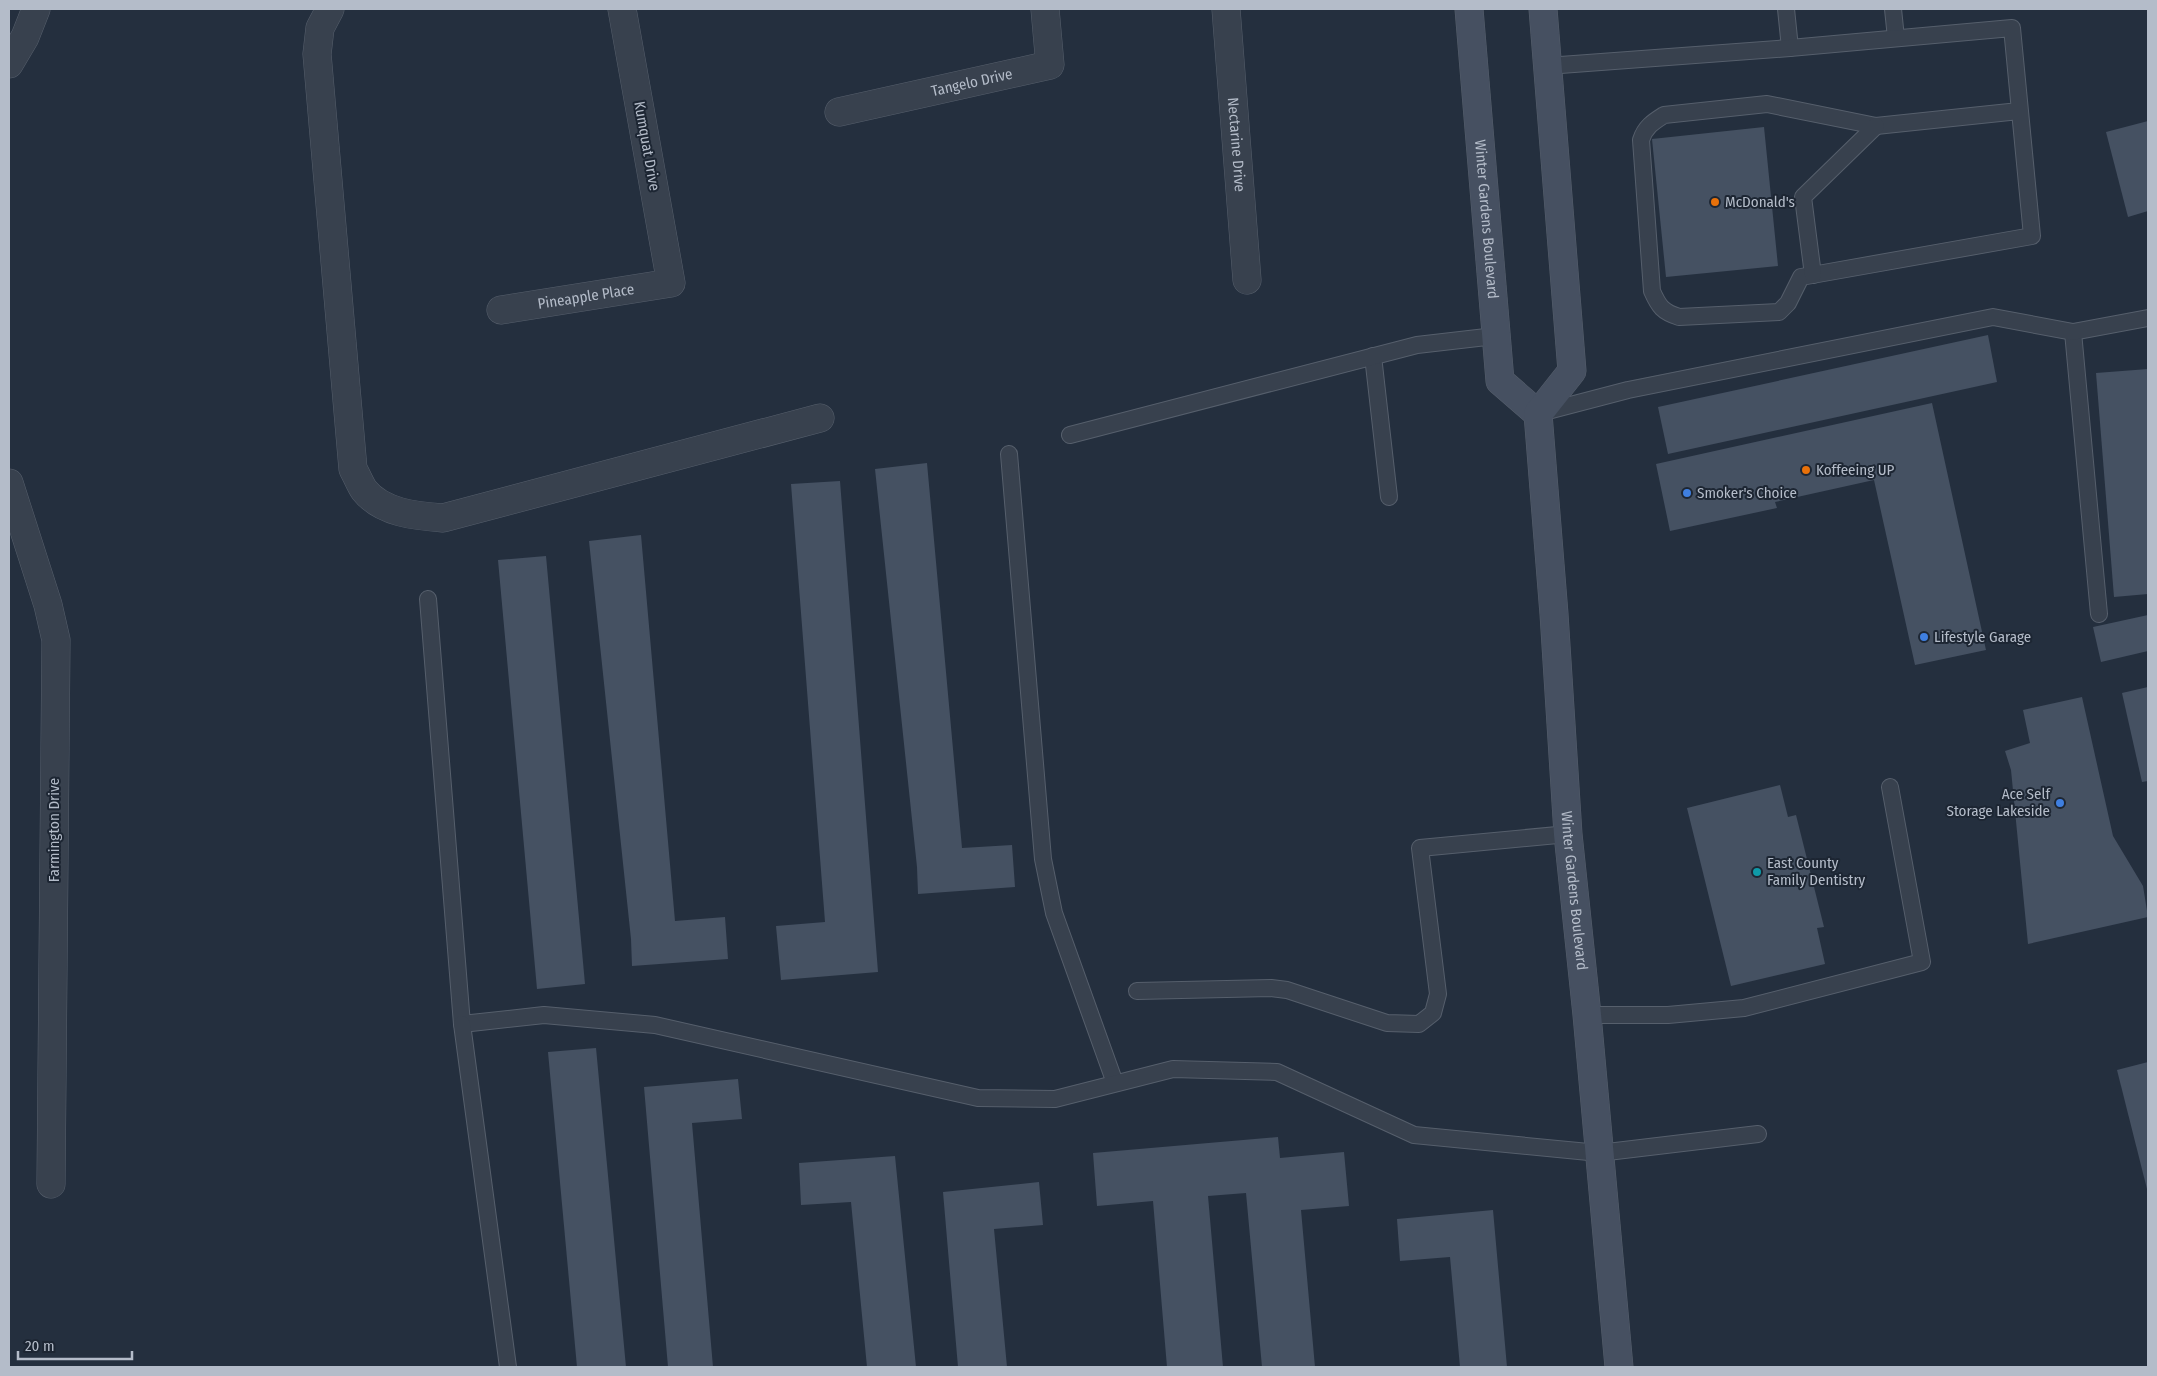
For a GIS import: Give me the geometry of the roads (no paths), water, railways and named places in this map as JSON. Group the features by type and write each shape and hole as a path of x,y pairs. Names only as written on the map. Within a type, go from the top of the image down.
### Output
{"main road":[{"name":"Winter Gardens Boulevard","path":"1469,9 1500,381 1538,414 1554,614 1568,834 1587,1015 1619,1367"},
{"path":"1538,414 1572,371 1543,9"}],"street":[{"path":"9,64 25,37 36,9"},
{"path":"330,9 320,28 316,54 353,469 364,490 380,505 421,516 443,518 820,418"},
{"name":"Kumquat Drive","path":"622,9 671,283"},
{"name":"Tangelo Drive","path":"839,112 1050,64 1045,9"},
{"name":"Nectarine Drive","path":"1226,9 1247,280"},
{"name":"Pineapple Place","path":"501,310 671,283"},
{"name":"Farmington Drive","path":"9,483 48,605 56,640 52,1184"}],"lane":[{"path":"1786,9 1790,48"},
{"path":"1893,9 1896,38"},
{"path":"1547,66 1790,48 2012,28 2020,111 2032,236 1801,277 1788,303 1779,312 1679,317 1667,313 1657,302 1652,291 1640,140 1644,130 1664,115 1767,104 1876,126 2020,111"},
{"path":"1812,275 1803,197 1876,126"},
{"path":"1538,414 1628,390 1993,317 2073,332 2148,318"},
{"path":"2073,332 2099,614"},
{"path":"1070,435 1417,345 1495,336"},
{"path":"1373,356 1389,497"},
{"path":"1009,454 1043,860 1047,886 1054,913 1115,1083"},
{"path":"428,599 462,1024 508,1367"},
{"path":"1587,1015 1668,1015 1744,1008 1922,962 1890,786"},
{"path":"1137,991 1271,988 1287,990 1387,1024 1419,1024 1433,1012 1438,994 1420,848 1568,834"},
{"path":"462,1024 544,1015 655,1025 978,1098 1055,1098 1173,1069 1277,1072 1414,1135 1599,1153 1758,1134"}],"place":[{"name":"McDonald's","path":"1715,202"},
{"name":"Koffeeing UP","path":"1806,470"},
{"name":"Smoker's Choice","path":"1687,493"},
{"name":"Lifestyle Garage","path":"1924,637"},
{"name":"Ace Self Storage Lakeside","path":"2060,803"},
{"name":"East County Family Dentistry","path":"1757,872"}]}
